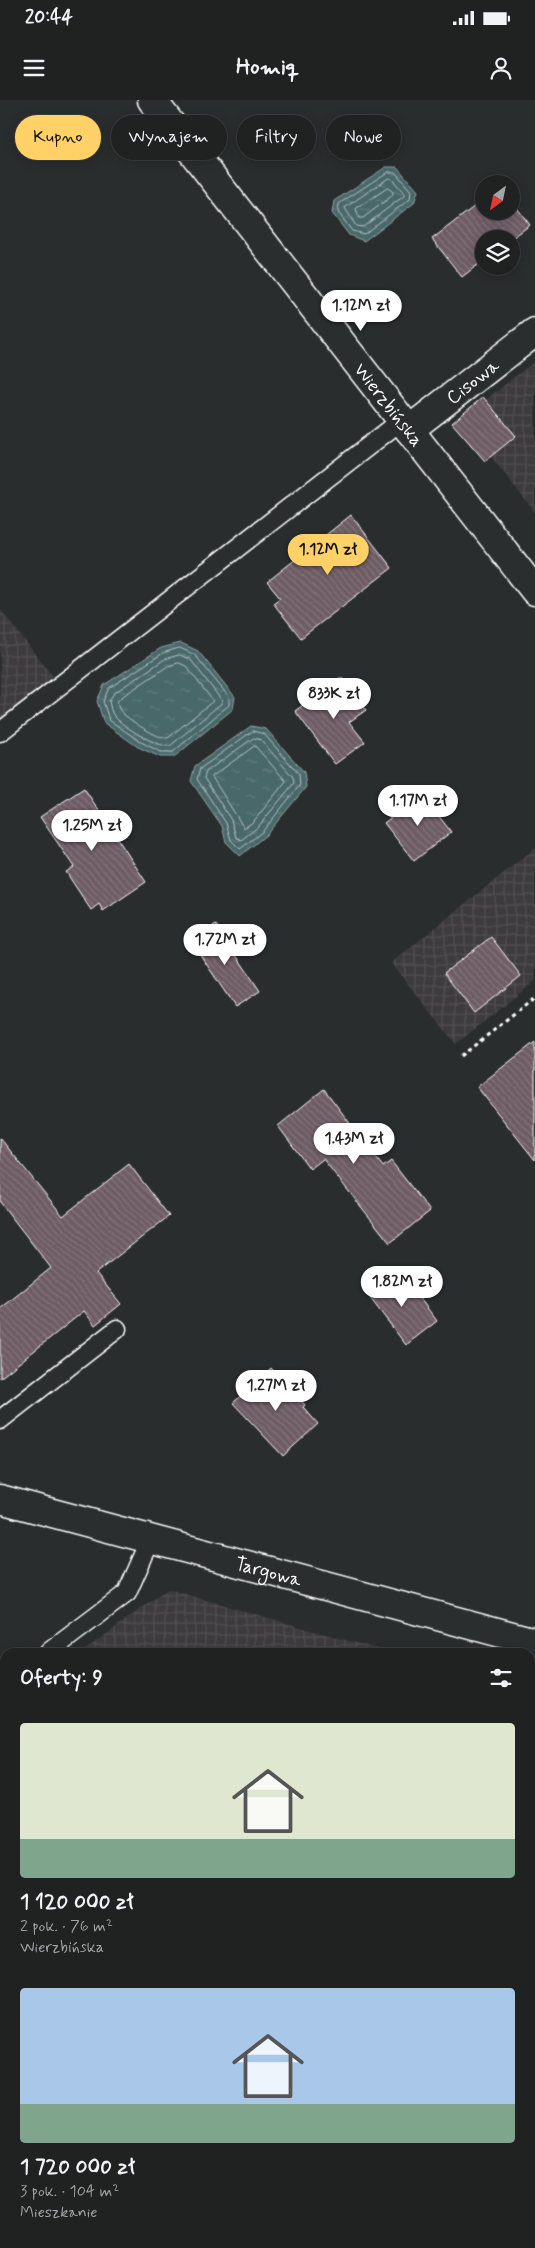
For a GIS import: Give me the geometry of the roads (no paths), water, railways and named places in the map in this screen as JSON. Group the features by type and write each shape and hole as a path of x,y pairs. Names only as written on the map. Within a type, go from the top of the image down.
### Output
{"street":[{"name":"Wierzbińska","path":"152,100 535,591"},
{"name":"Cisowa","path":"406,425 535,332"},
{"name":"Targowa","path":"0,1498 535,1642"}],"lane":[{"path":"0,732 406,425"},
{"path":"0,1420 117,1328"},
{"path":"54,1648 127,1593 152,1539"}],"water":[{"path":"386,167 397,167 418,191 414,203 364,241 349,235 332,213 334,201"},
{"path":"181,643 198,651 235,697 233,709 174,757 160,757 138,747 104,723 97,701 104,685 161,648"},
{"path":"251,726 266,729 304,772 306,787 266,835 240,856 226,842 222,826 191,781 195,766"}]}
